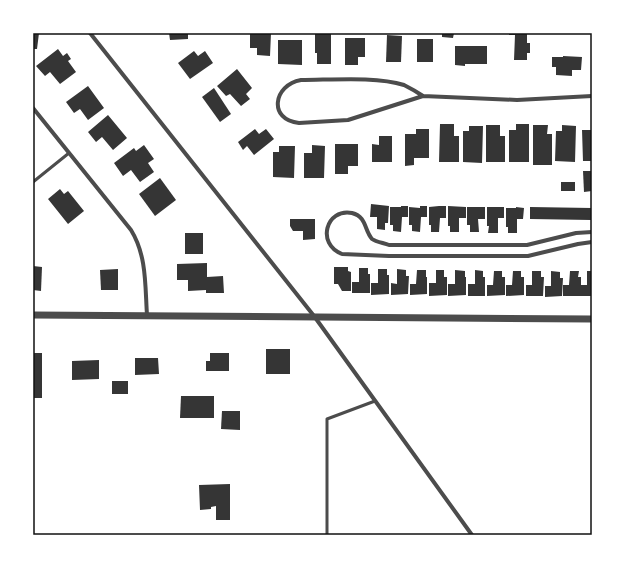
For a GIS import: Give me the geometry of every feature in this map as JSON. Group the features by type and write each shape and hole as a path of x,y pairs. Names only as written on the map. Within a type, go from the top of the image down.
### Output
{"street":[{"path":"90,33 314,316 472,535"},
{"path":"423,96 405,86 388,82 370,80 302,80 293,81 286,86 280,93 278,108 280,114 291,122 337,121 361,117 423,96 517,100 592,96"},
{"path":"33,108 131,230 138,241 145,275 146,315"},
{"path":"592,232 576,233 527,246 389,245 371,238 362,219 352,213 346,213 341,214 331,220 328,225 326,235 329,245 337,252 342,254 389,256 528,256 592,242"},
{"path":"33,315 592,319"}],"lane":[{"path":"33,182 69,153"},
{"path":"328,535 327,419 375,401"}],"building":[{"path":"33,33 39,33 37,49 33,49"},
{"path":"169,33 188,33 188,39 170,40"},
{"path":"250,33 271,33 270,56 257,55 257,48 250,48"},
{"path":"315,33 331,33 331,64 317,64 317,53 315,53"},
{"path":"442,33 454,33 453,38 442,37"},
{"path":"509,33 527,33 527,43 530,43 530,53 527,53 527,60 514,60 515,35 509,35"},
{"path":"387,35 402,36 401,62 386,62"},
{"path":"345,38 365,38 365,57 358,57 358,65 345,65"},
{"path":"417,39 433,39 433,62 417,62"},
{"path":"278,40 302,40 302,65 278,64"},
{"path":"455,46 487,46 487,64 465,64 465,66 455,65"},
{"path":"58,49 63,56 67,53 71,59 68,61 76,72 60,84 50,72 45,76 36,66"},
{"path":"194,51 198,56 205,51 213,63 190,79 178,63"},
{"path":"552,57 582,57 581,70 572,70 572,76 556,75 556,67 552,67"},
{"path":"237,69 252,88 246,94 250,99 241,106 230,94 226,96 217,86"},
{"path":"88,86 104,108 88,120 80,109 74,113 66,102"},
{"path":"214,88 231,114 220,122 202,97"},
{"path":"108,115 127,138 113,150 102,137 96,142 88,132"},
{"path":"440,124 454,124 454,136 459,136 459,162 439,162"},
{"path":"516,124 529,124 529,162 509,162 509,130 516,130"},
{"path":"486,125 500,125 500,136 505,136 505,162 486,162"},
{"path":"533,125 548,125 547,134 552,134 552,165 533,165"},
{"path":"562,125 576,126 575,162 555,161 556,131 562,131"},
{"path":"469,126 483,126 482,163 463,162 463,131 469,131"},
{"path":"255,129 259,134 266,129 274,139 254,155 247,146 243,150 238,142"},
{"path":"416,129 429,129 429,158 414,158 414,165 405,166 405,134 416,134"},
{"path":"582,130 592,130 592,161 583,161"},
{"path":"379,136 392,136 392,162 372,162 372,144 379,145"},
{"path":"335,144 358,144 358,166 348,166 348,174 335,174"},
{"path":"144,145 154,159 148,163 154,172 140,182 131,170 123,176 114,163 134,148 136,151"},
{"path":"312,145 325,146 324,178 304,178 304,153 312,153"},
{"path":"279,146 295,146 294,178 273,177 273,152 279,152"},
{"path":"583,171 592,171 592,191 584,192"},
{"path":"160,178 176,200 155,216 139,194"},
{"path":"561,182 575,182 575,191 561,191"},
{"path":"60,189 64,194 68,191 84,211 68,224 48,199"},
{"path":"371,204 389,206 388,223 385,223 385,230 377,229 377,217 370,217"},
{"path":"408,206 408,217 402,217 401,232 393,231 393,225 390,225 390,207"},
{"path":"420,206 427,206 427,217 421,217 420,232 412,231 412,225 409,225 409,207 420,208"},
{"path":"446,206 446,218 440,218 439,232 431,232 431,225 429,225 429,207"},
{"path":"448,206 466,207 466,218 459,218 459,232 450,232 450,226 448,226"},
{"path":"467,207 485,207 485,219 478,219 479,232 470,232 470,225 467,225"},
{"path":"487,207 504,207 504,218 498,218 498,233 488,233 489,226 487,226"},
{"path":"530,207 592,208 591,220 530,219"},
{"path":"506,208 524,208 523,219 517,219 517,233 508,233 508,227 506,227"},
{"path":"290,219 315,219 315,239 303,240 303,231 293,231 290,226"},
{"path":"185,233 203,233 203,254 185,254"},
{"path":"207,263 207,277 223,276 224,293 206,293 206,290 188,291 188,280 177,280 177,264"},
{"path":"33,266 42,267 41,291 33,290"},
{"path":"334,267 348,267 348,271 351,272 351,291 342,291 338,284 334,284"},
{"path":"359,268 368,268 368,274 370,274 370,293 352,293 352,282 359,282"},
{"path":"118,269 118,290 101,290 100,270"},
{"path":"378,269 387,269 387,275 389,275 389,294 371,295 371,283 378,283"},
{"path":"397,269 406,270 406,276 409,276 408,294 391,295 391,283 397,284"},
{"path":"417,270 426,270 427,294 410,295 410,284 416,284"},
{"path":"436,270 444,270 444,277 447,277 447,295 429,296 429,283 436,283"},
{"path":"455,270 465,271 466,295 448,296 448,284 455,284"},
{"path":"475,270 483,271 483,277 485,277 485,296 468,296 468,284 475,284"},
{"path":"494,271 502,271 502,277 505,277 505,295 487,296 487,285 493,285"},
{"path":"513,271 521,271 521,277 524,277 524,295 506,296 506,285 512,285"},
{"path":"532,271 541,271 541,277 544,277 543,296 526,296 526,285 532,285"},
{"path":"551,271 560,272 560,278 563,278 562,296 545,297 545,286 551,286"},
{"path":"570,271 579,271 578,277 581,277 581,285 587,285 587,271 592,271 592,296 563,296 563,285 569,285"},
{"path":"266,349 290,349 290,374 266,374"},
{"path":"33,353 42,353 42,398 33,398"},
{"path":"210,353 229,353 229,371 206,371 206,361 210,361"},
{"path":"135,358 158,358 159,374 135,375"},
{"path":"99,360 99,379 72,380 72,361"},
{"path":"112,381 128,381 128,394 112,394"},
{"path":"181,396 214,396 214,418 180,418"},
{"path":"222,411 240,411 240,430 221,429"},
{"path":"230,484 230,520 216,520 216,506 211,507 211,509 200,510 199,485"}]}
